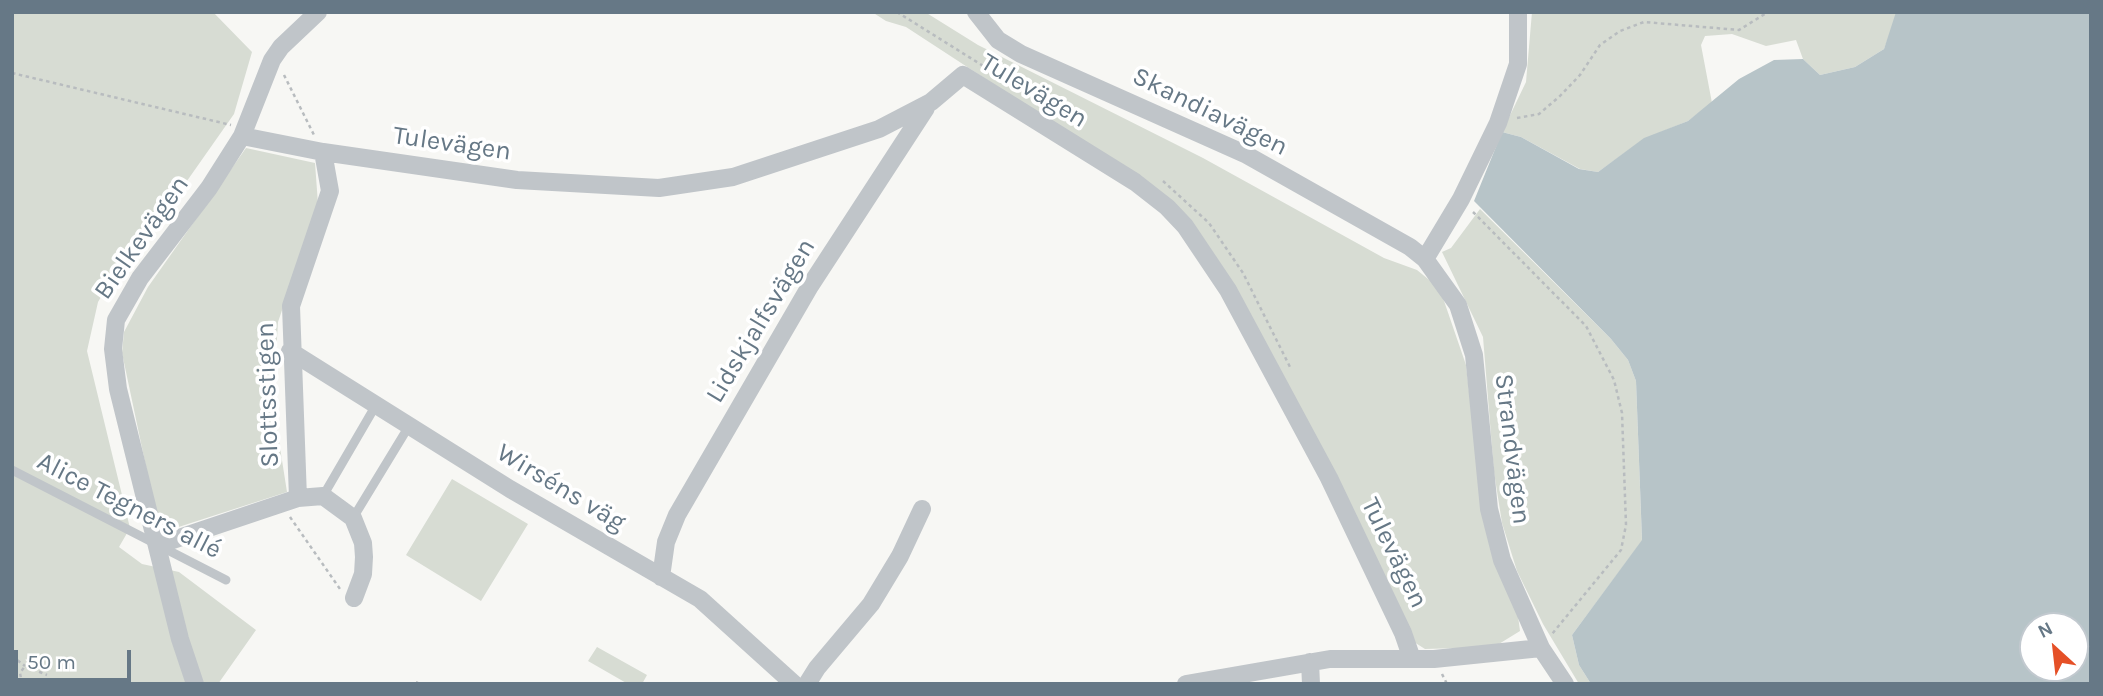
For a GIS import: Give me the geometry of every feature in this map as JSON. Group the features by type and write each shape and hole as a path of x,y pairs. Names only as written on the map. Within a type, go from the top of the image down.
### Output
{"street":[{"name":"Bielkevägen","path":"195,684 118,389 113,349 116,320 140,278 209,188 243,132 274,57 318,12"},
{"name":"Skandiavägen","path":"976,12 998,40 1021,54 1245,154 1410,247 1425,259"},
{"path":"1425,259 1461,200 1499,122 1518,64 1518,12"},
{"name":"Tulevägen","path":"243,132 323,152 517,180 659,188 733,177 795,159 879,129 931,102 963,75 1135,182 1185,226 1228,290 1329,478 1403,633 1412,659"},
{"name":"Lidskjalfsvägen","path":"661,577 666,542 677,515 810,286 912,126 931,102"},
{"name":"Slottsstigen","path":"323,152 330,191 291,306 290,500 323,496"},
{"name":"Strandvägen","path":"1425,259 1458,305 1474,355 1489,509 1502,560 1541,648 1565,684"},
{"name":"Wirséns väg","path":"290,351 699,599 794,684"},
{"path":"323,496 353,518 363,543 363,574 350,597"},
{"path":"158,545 290,500"},
{"path":"807,684 817,668 871,604 901,556 922,509"},
{"path":"1186,684 1329,659 1412,659 1541,648"},
{"path":"1310,662 1311,684"}],"lane":[{"path":"323,496 376,405"},
{"path":"353,518 410,426"},
{"name":"Alice Tegners allé","path":"12,470 226,580"}],"path":[{"path":"897,12 1035,99"},
{"path":"1499,122 1538,114 1580,75 1600,45 1632,26 1644,22 1739,30 1768,12"},
{"path":"274,57 323,152"},
{"path":"12,73 243,132"},
{"path":"1162,180 1209,222 1244,273 1293,373"},
{"path":"1461,200 1586,326 1614,380 1622,413 1626,525 1621,550 1541,648"},
{"path":"290,500 313,554 350,597"},
{"path":"12,656 26,666 47,675"},
{"path":"22,684 20,673 26,666"}],"shaded area":[{"path":"12,12 213,12 252,52 234,114 168,208 122,262 98,302 87,351 130,528 119,547 142,564 179,572 256,630 218,684 12,684"},
{"path":"872,12 925,12 978,45 1203,158 1384,258 1417,270 1433,283 1443,298 1466,365 1484,524 1518,616 1520,631 1494,647 1425,649 1414,642 1228,277 1116,164 906,27 886,21"},
{"path":"1532,12 1896,12 1896,17 1884,49 1855,67 1820,75 1803,59 1796,40 1766,46 1732,34 1705,36 1701,45 1712,103 1688,121 1644,139 1598,172 1580,169 1521,137 1502,132 1526,82"},
{"path":"1896,12 2091,12 2091,684 1591,684 1579,665 1572,635 1642,540 1636,381 1628,360 1611,339 1474,201 1502,132 1521,137 1579,169 1598,172 1644,138 1688,121 1739,79 1774,60 1803,59 1820,75 1855,67 1884,49"},
{"path":"246,148 315,163 318,204 278,322 273,403 287,492 160,533 122,353 124,332 148,287"},
{"path":"1480,209 1611,339 1628,360 1636,381 1642,541 1572,635 1579,665 1591,684 1579,684 1543,624 1517,571 1502,523 1494,472 1483,337 1442,252 1451,248"},
{"path":"452,479 528,524 481,601 406,555"},
{"path":"597,647 647,675 642,684 628,684 588,661"}]}
